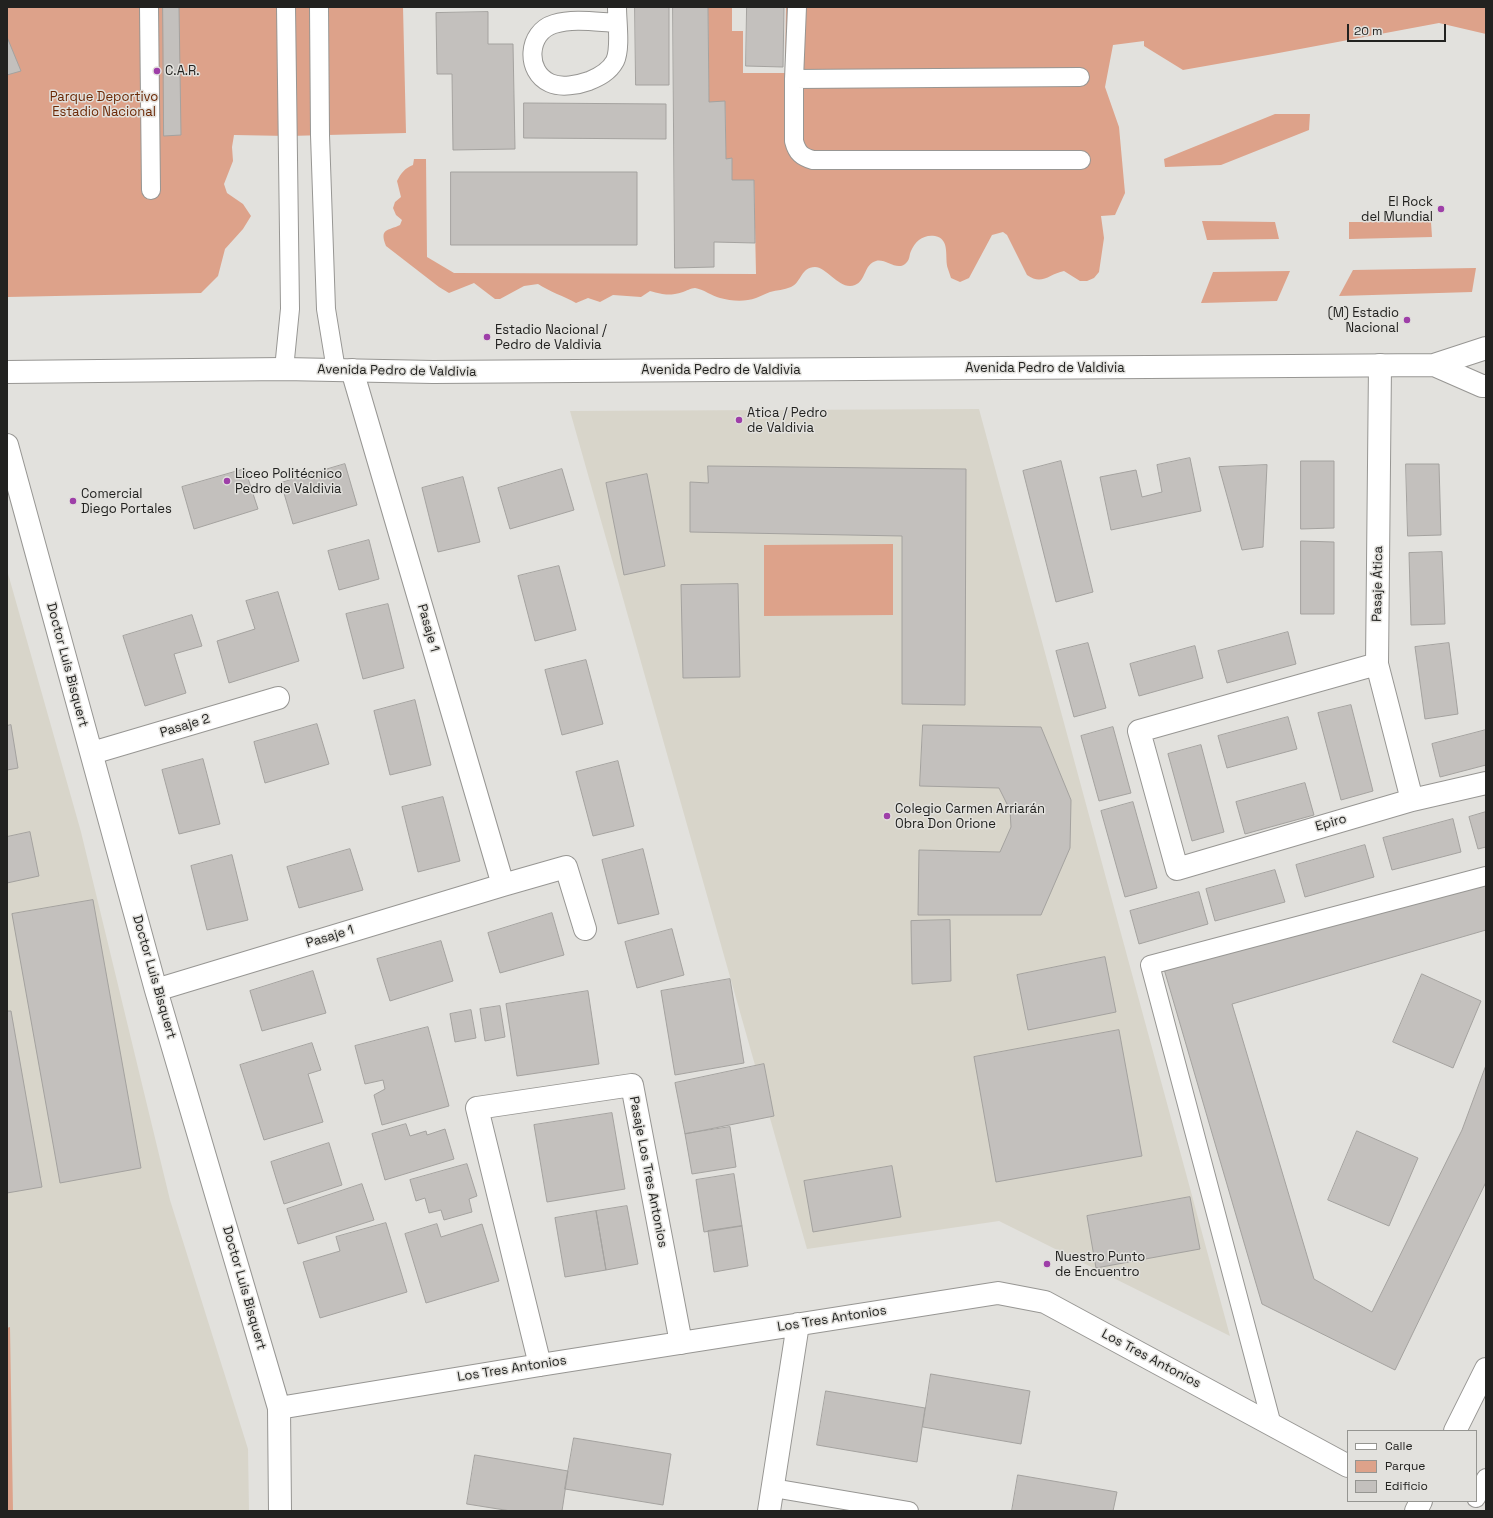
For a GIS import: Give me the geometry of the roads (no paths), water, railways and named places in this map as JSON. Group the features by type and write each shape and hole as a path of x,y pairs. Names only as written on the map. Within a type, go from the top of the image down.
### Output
{"street":[{"name":"Avenida Pedro de Valdivia","path":"7,372 284,369 433,372 1434,365 1486,348"},
{"name":"Pasaje Ática","path":"1380,365 1377,664 1412,800"},
{"name":"Avenida Pedro de Valdivia","path":"1434,365 1482,386 1486,386"},
{"name":"Pasaje 1","path":"344,370 503,885"},
{"name":"Doctor Luis Bisquert","path":"7,445 156,990 279,1408 280,1511"},
{"name":"Epiro","path":"1377,664 1139,731 1177,869 1412,800 1486,783"},
{"name":"Pasaje 2","path":"92,753 278,698"},
{"name":"Pasaje 1","path":"156,990 566,867 585,929"},
{"name":"Pasaje Los Tres Antonios","path":"540,1365 477,1108 632,1085 681,1343"},
{"name":"Los Tres Antonios","path":"279,1408 540,1365 998,1293 1044,1302 1347,1465"},
{"path":"769,1511 798,1324"},
{"path":"1456,1430 1486,1369"}],"lane":[{"path":"149,7 151,190"},
{"path":"284,369 290,309 286,7"},
{"path":"318,7 326,309 344,370"},
{"path":"797,7 794,79 794,141 799,154 805,158 813,160 1081,160"},
{"path":"617,15 618,49 615,61 607,71 597,78 566,86 550,84 543,78 536,68 532,57 532,45 539,33 552,24 617,15"},
{"path":"794,79 1080,77"},
{"path":"1272,1425 1150,965 1486,876"},
{"path":"1477,1496 1486,1478"},
{"path":"773,1488 910,1511"}],"place":[{"name":"C.A.R.","path":"157,71"},
{"name":"El Rock del Mundial","path":"1441,209"},
{"name":"(M) Estadio Nacional","path":"1407,320"},
{"name":"Estadio Nacional / Pedro de Valdivia","path":"487,337"},
{"name":"Atica / Pedro de Valdivia","path":"739,420"},
{"name":"Liceo Politécnico Pedro de Valdivia","path":"227,481"},
{"name":"Comercial Diego Portales","path":"73,501"},
{"name":"Colegio Carmen Arriarán Obra Don Orione","path":"887,816"},
{"name":"Nuestro Punto de Encuentro","path":"1047,1264"}],"park label":[{"name":"Parque Deportivo Estadio Nacional","path":"104,104"}]}
